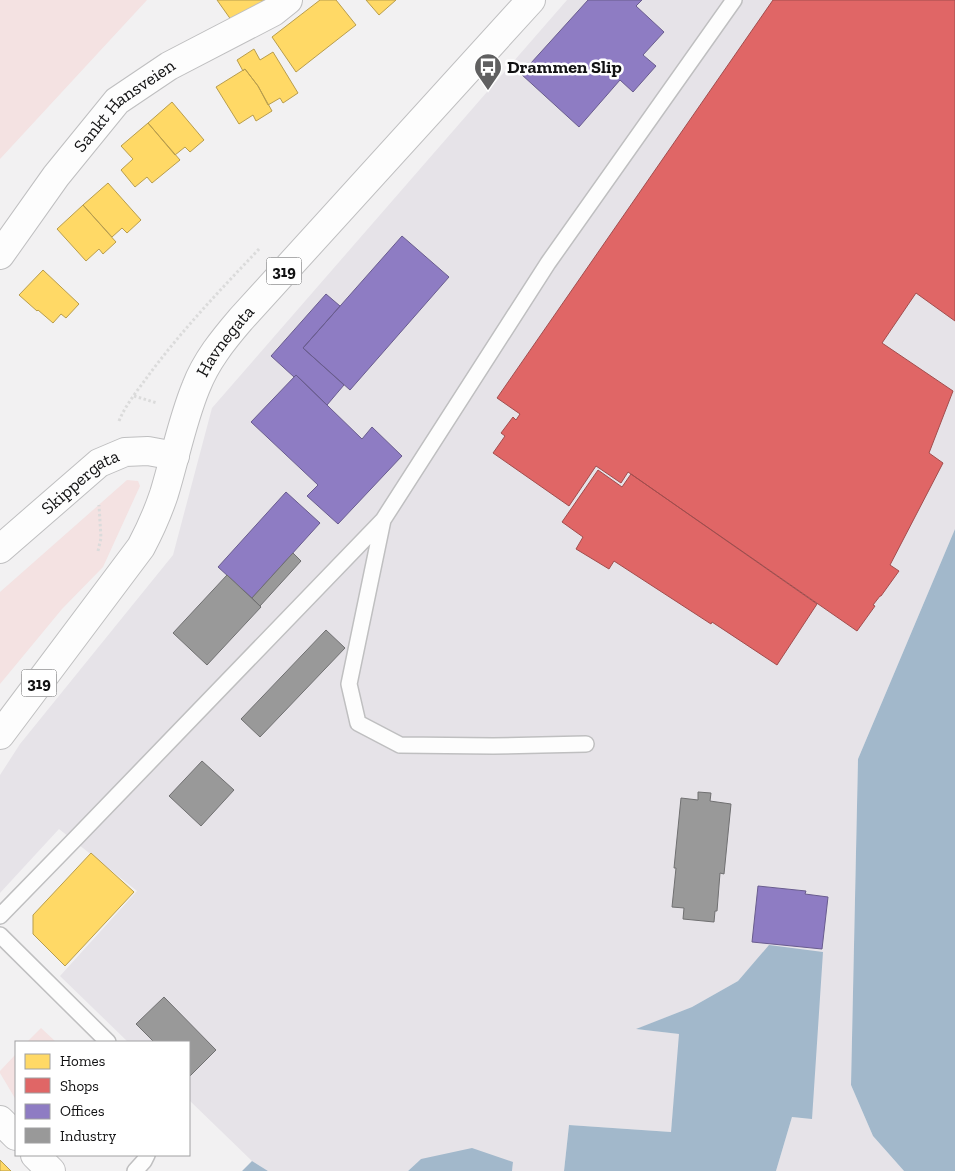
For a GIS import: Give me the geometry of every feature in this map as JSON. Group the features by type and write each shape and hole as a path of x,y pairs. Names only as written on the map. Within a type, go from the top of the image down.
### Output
{"main road":[{"name":"Sankt Hansveien","path":"0,255 56,176 117,101 169,66 272,12 288,0"},
{"name":"Havnegata","path":"0,735 141,547 164,495 187,412 197,385 221,344 247,312 531,0"},
{"name":"Skippergata","path":"0,549 98,462 125,452 148,450 175,456"},
{"path":"0,1120 15,1135"},
{"path":"36,1156 51,1171"}],"lane":[{"path":"0,916 383,520 548,263 734,0"},
{"path":"383,520 349,684 358,723 400,745 586,744"},
{"path":"0,935 107,1041"},
{"path":"135,1171 146,1156"}],"path":[{"path":"96,556 101,538 98,462"}],"shaded area":[{"path":"0,0 147,0 0,159"},
{"path":"567,0 955,0 955,529 858,759 851,1085 873,1136 904,1171 776,1171 792,1117 812,1118 770,945 738,981 692,1007 637,1029 680,1034 671,1132 569,1125 564,1171 512,1171 513,1162 421,1159 408,1171 268,1171 252,1161 190,1101 190,1041 127,1041 60,976 137,891 59,829 0,893 0,775 20,744 173,555 212,408"},
{"path":"127,480 138,481 140,486 103,567 62,609 0,684 0,592"},
{"path":"41,1028 55,1041 28,1041"},
{"path":"15,1055 15,1098 0,1073"}],"water":[{"path":"955,529 955,1171 904,1171 873,1136 851,1085 858,759"},
{"path":"769,945 823,952 812,1119 792,1117 776,1171 564,1171 569,1125 671,1132 679,1034 636,1029 692,1007 738,981"},
{"path":"472,1148 513,1162 512,1171 408,1171 421,1159"},
{"path":"252,1161 268,1171 242,1171"}],"building: Homes":[{"path":"217,0 268,0 234,24"},
{"path":"320,0 336,0 356,25 296,72 272,37"},
{"path":"366,0 396,0 379,15"},
{"path":"254,49 260,60 273,52 298,93 283,103 280,98 268,105 258,86 245,69 243,71 237,60"},
{"path":"245,69 258,86 272,111 256,121 253,115 239,124 216,87"},
{"path":"172,102 204,140 190,152 185,147 175,155 148,123"},
{"path":"148,123 180,160 152,183 147,177 135,187 121,170 133,159 121,146"},
{"path":"108,183 141,220 127,233 122,228 112,237 83,205"},
{"path":"83,205 116,242 103,254 99,249 86,261 57,229"},
{"path":"43,270 79,304 66,318 61,314 53,323 19,295"},
{"path":"91,853 134,892 65,966 33,934 33,915"},
{"path":"0,1160 11,1171 0,1171"}],"building: Shops":[{"path":"773,0 955,0 955,321 916,293 882,343 953,391 929,453 943,463 890,565 899,571 873,605 875,606 857,631 628,472 621,483 596,466 569,506 493,453 505,436 501,433 513,417 516,420 520,414 497,398"},
{"path":"598,470 622,487 631,474 817,604 777,665 614,561 609,569 576,549 583,537 562,522"}],"building: Offices":[{"path":"588,0 642,0 636,6 664,32 643,55 656,66 633,92 620,80 579,127 521,74"},
{"path":"402,236 449,277 350,390 303,348"},
{"path":"326,294 340,306 303,348 344,385 327,405 296,375 294,377 271,356"},
{"path":"296,375 362,439 372,427 402,456 338,524 307,496 318,485 251,422"},
{"path":"286,492 320,523 252,598 218,567"},
{"path":"758,886 806,891 805,894 828,897 822,949 752,942"}],"building: Industry":[{"path":"293,553 301,561 260,606 252,598"},
{"path":"227,575 261,607 207,665 173,633"},
{"path":"326,630 345,648 260,737 241,719"},
{"path":"202,761 234,790 201,826 169,796"},
{"path":"698,792 711,793 710,801 731,804 724,874 720,873 717,911 715,911 714,922 683,919 684,908 672,907 681,798 698,800"},
{"path":"164,997 216,1050 190,1076 190,1041 153,1041 136,1024"}],"place":[{"name":"Drammen Slip","path":"488,91"}]}
